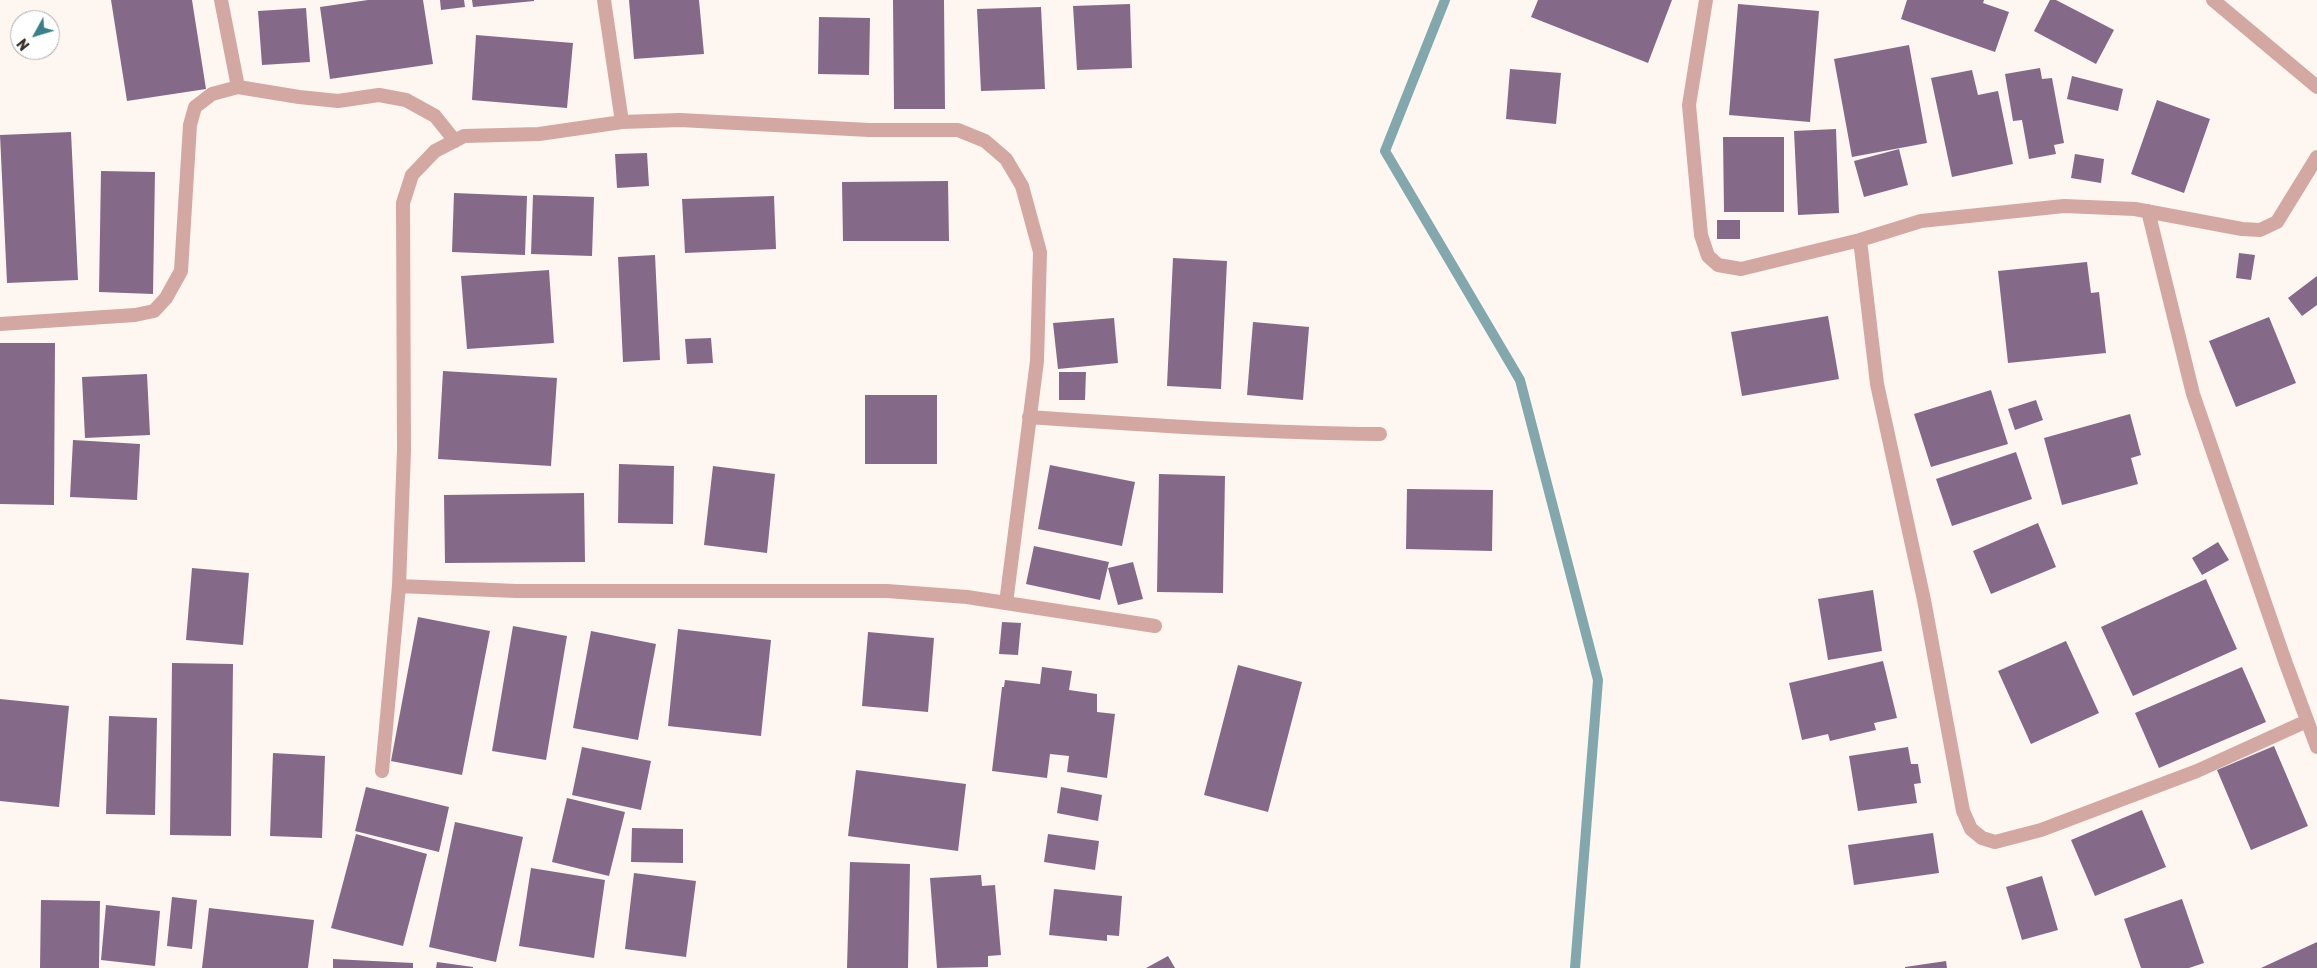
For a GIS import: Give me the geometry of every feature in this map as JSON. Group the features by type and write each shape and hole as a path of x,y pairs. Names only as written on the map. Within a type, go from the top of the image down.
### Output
{"street":[{"path":"221,0 238,87"},
{"path":"604,0 622,122"},
{"path":"1706,0 1689,105 1701,236 1708,256 1718,264 1741,269 1860,240 1921,221 2064,206 2148,211 2242,229 2260,230 2277,222 2317,157"},
{"path":"2213,0 2317,87"},
{"path":"0,324 136,316 154,311 166,298 181,271 190,125 195,107 212,94 238,87 338,101 379,95 406,100 435,116 455,141"},
{"path":"382,771 399,586 404,450 403,203 412,175 435,151 464,136 539,134 622,122 680,120 869,130 958,130 985,142 1006,159 1022,186 1040,252 1036,361 1006,603"},
{"path":"2148,211 2193,394 2317,747"},
{"path":"1860,240 1877,384 1924,600 1963,811 1971,829 1982,838 1995,842 2041,830 2197,771 2307,721"},
{"path":"1029,417 1195,428 1380,434"},
{"path":"399,586 516,591 887,591 967,597 1155,626"}],"building":[{"path":"111,0 192,0 206,89 127,101"},
{"path":"368,0 423,0 433,64 330,79 320,7"},
{"path":"440,0 464,0 465,7 441,10"},
{"path":"472,0 534,0 534,1 473,7"},
{"path":"629,0 699,0 704,54 634,59"},
{"path":"893,0 944,0 945,109 894,109"},
{"path":"1538,0 1672,0 1648,63 1531,17"},
{"path":"1907,0 1984,0 1983,3 2009,12 1995,52 1901,19"},
{"path":"2050,0 2056,0 2114,30 2096,64 2034,31"},
{"path":"1130,4 1132,68 1077,70 1073,6"},
{"path":"1738,4 1819,11 1810,122 1729,115"},
{"path":"1041,7 1045,89 981,91 977,9"},
{"path":"306,8 310,62 262,65 258,11"},
{"path":"819,17 870,18 869,75 818,74"},
{"path":"476,35 573,43 567,108 472,100"},
{"path":"1909,45 1927,143 1852,157 1834,59"},
{"path":"2040,68 2042,79 2052,78 2064,143 2054,145 2056,154 2029,159 2022,120 2013,121 2005,74"},
{"path":"1510,69 1561,73 1556,124 1506,119"},
{"path":"1972,70 1978,95 1998,91 2013,164 1952,177 1931,78"},
{"path":"2072,76 2123,89 2118,111 2067,99"},
{"path":"2157,100 2210,119 2184,193 2131,174"},
{"path":"1836,129 1839,213 1798,215 1794,131"},
{"path":"71,132 78,280 7,283 0,135"},
{"path":"1723,137 1784,137 1784,212 1724,212"},
{"path":"1899,149 1908,185 1864,197 1854,161"},
{"path":"647,153 649,186 617,188 615,154"},
{"path":"2075,154 2104,159 2101,183 2071,178"},
{"path":"101,171 155,172 153,294 99,292"},
{"path":"948,181 949,241 843,241 842,182"},
{"path":"454,193 527,196 525,255 452,252"},
{"path":"533,195 594,197 592,256 531,254"},
{"path":"774,196 776,249 685,253 682,199"},
{"path":"1717,220 1740,220 1740,239 1717,239"},
{"path":"2239,253 2255,255 2251,280 2236,278"},
{"path":"655,255 660,360 623,362 618,257"},
{"path":"1173,258 1227,261 1221,389 1167,386"},
{"path":"2087,262 2091,293 2099,292 2106,353 2008,363 1998,271"},
{"path":"549,270 554,343 467,349 461,276"},
{"path":"2317,276 2317,305 2302,316 2288,298"},
{"path":"1828,316 1839,379 1742,396 1731,332"},
{"path":"2269,317 2296,383 2236,407 2209,341"},
{"path":"1114,318 1118,363 1058,369 1053,323"},
{"path":"1253,322 1309,327 1303,400 1247,395"},
{"path":"711,338 713,363 687,364 685,339"},
{"path":"0,343 55,343 54,505 0,504"},
{"path":"443,371 557,378 551,466 438,459"},
{"path":"1059,372 1086,372 1085,400 1059,400"},
{"path":"147,374 150,435 85,438 82,377"},
{"path":"1991,390 2008,444 1931,467 1914,414"},
{"path":"865,395 937,395 937,464 865,464"},
{"path":"2036,400 2043,420 2015,430 2008,409"},
{"path":"2130,414 2141,455 2131,458 2138,484 2062,505 2044,438"},
{"path":"73,440 140,444 137,500 70,497"},
{"path":"2016,452 2032,499 1952,526 1936,479"},
{"path":"619,464 674,466 673,524 618,523"},
{"path":"1050,465 1135,482 1122,546 1038,529"},
{"path":"713,466 775,474 767,553 704,545"},
{"path":"1159,474 1225,476 1223,593 1157,592"},
{"path":"1407,489 1493,490 1492,551 1406,549"},
{"path":"584,493 585,562 445,563 444,495"},
{"path":"2038,523 2056,567 1991,594 1973,551"},
{"path":"2218,542 2229,560 2202,575 2192,558"},
{"path":"1034,546 1109,562 1100,600 1026,584"},
{"path":"1133,562 1143,599 1118,605 1108,568"},
{"path":"192,568 249,573 243,645 186,640"},
{"path":"2206,579 2237,649 2133,696 2101,627"},
{"path":"1873,590 1882,651 1828,660 1818,599"},
{"path":"418,617 490,631 462,775 391,761"},
{"path":"1002,622 1021,623 1018,655 999,654"},
{"path":"513,626 567,636 546,760 492,751"},
{"path":"678,629 771,640 761,736 668,726"},
{"path":"591,631 656,644 638,740 573,728"},
{"path":"868,632 934,638 928,712 862,706"},
{"path":"2066,641 2099,713 2031,744 1998,671"},
{"path":"1883,661 1897,718 1874,723 1876,730 1830,741 1828,734 1802,740 1789,683"},
{"path":"172,663 233,664 231,836 170,835"},
{"path":"1238,665 1302,682 1268,812 1204,795"},
{"path":"1042,667 1072,671 1069,690 1097,694 1097,712 1115,714 1107,778 1067,772 1069,756 1050,754 1047,778 992,771 1002,687 1004,687 1005,680 1040,684"},
{"path":"2242,667 2266,722 2159,768 2135,713"},
{"path":"0,699 69,706 59,807 0,801"},
{"path":"109,716 157,718 155,815 106,814"},
{"path":"2274,746 2308,826 2251,850 2217,770"},
{"path":"582,747 651,761 641,810 572,795"},
{"path":"1908,747 1911,764 1918,764 1921,783 1914,784 1917,803 1858,811 1849,756"},
{"path":"273,753 325,756 322,838 270,836"},
{"path":"856,770 966,784 958,851 848,836"},
{"path":"366,787 449,807 439,852 355,831"},
{"path":"1061,787 1102,795 1098,821 1057,813"},
{"path":"567,798 625,812 609,876 552,862"},
{"path":"2142,810 2166,867 2095,896 2071,840"},
{"path":"455,822 523,837 496,962 429,947"},
{"path":"632,828 683,829 683,863 631,862"},
{"path":"1933,833 1939,873 1854,885 1848,845"},
{"path":"356,834 427,854 403,946 331,928"},
{"path":"1048,834 1099,841 1095,870 1044,862"},
{"path":"850,862 910,864 908,968 847,968"},
{"path":"531,868 605,880 594,958 519,946"},
{"path":"634,873 696,881 686,957 625,949"},
{"path":"981,875 982,886 995,885 1001,955 988,956 988,967 937,968 930,878"},
{"path":"2042,876 2058,930 2022,940 2006,887"},
{"path":"1054,889 1122,896 1119,936 1107,935 1107,941 1049,935"},
{"path":"172,897 197,900 192,949 167,946"},
{"path":"2182,899 2204,963 2189,968 2141,968 2124,919"},
{"path":"41,900 100,901 99,968 40,968"},
{"path":"106,905 160,911 155,966 101,960"},
{"path":"209,908 314,920 308,968 202,968"},
{"path":"2317,942 2317,968 2261,968"},
{"path":"1168,956 1175,968 1146,968"},
{"path":"333,959 413,963 413,968 333,968"},
{"path":"1946,961 1947,968 1905,968 1905,967"},
{"path":"437,962 473,967 473,968 436,968"}],"waterway":[{"path":"1445,0 1385,151 1520,380 1598,680 1575,968"}]}
